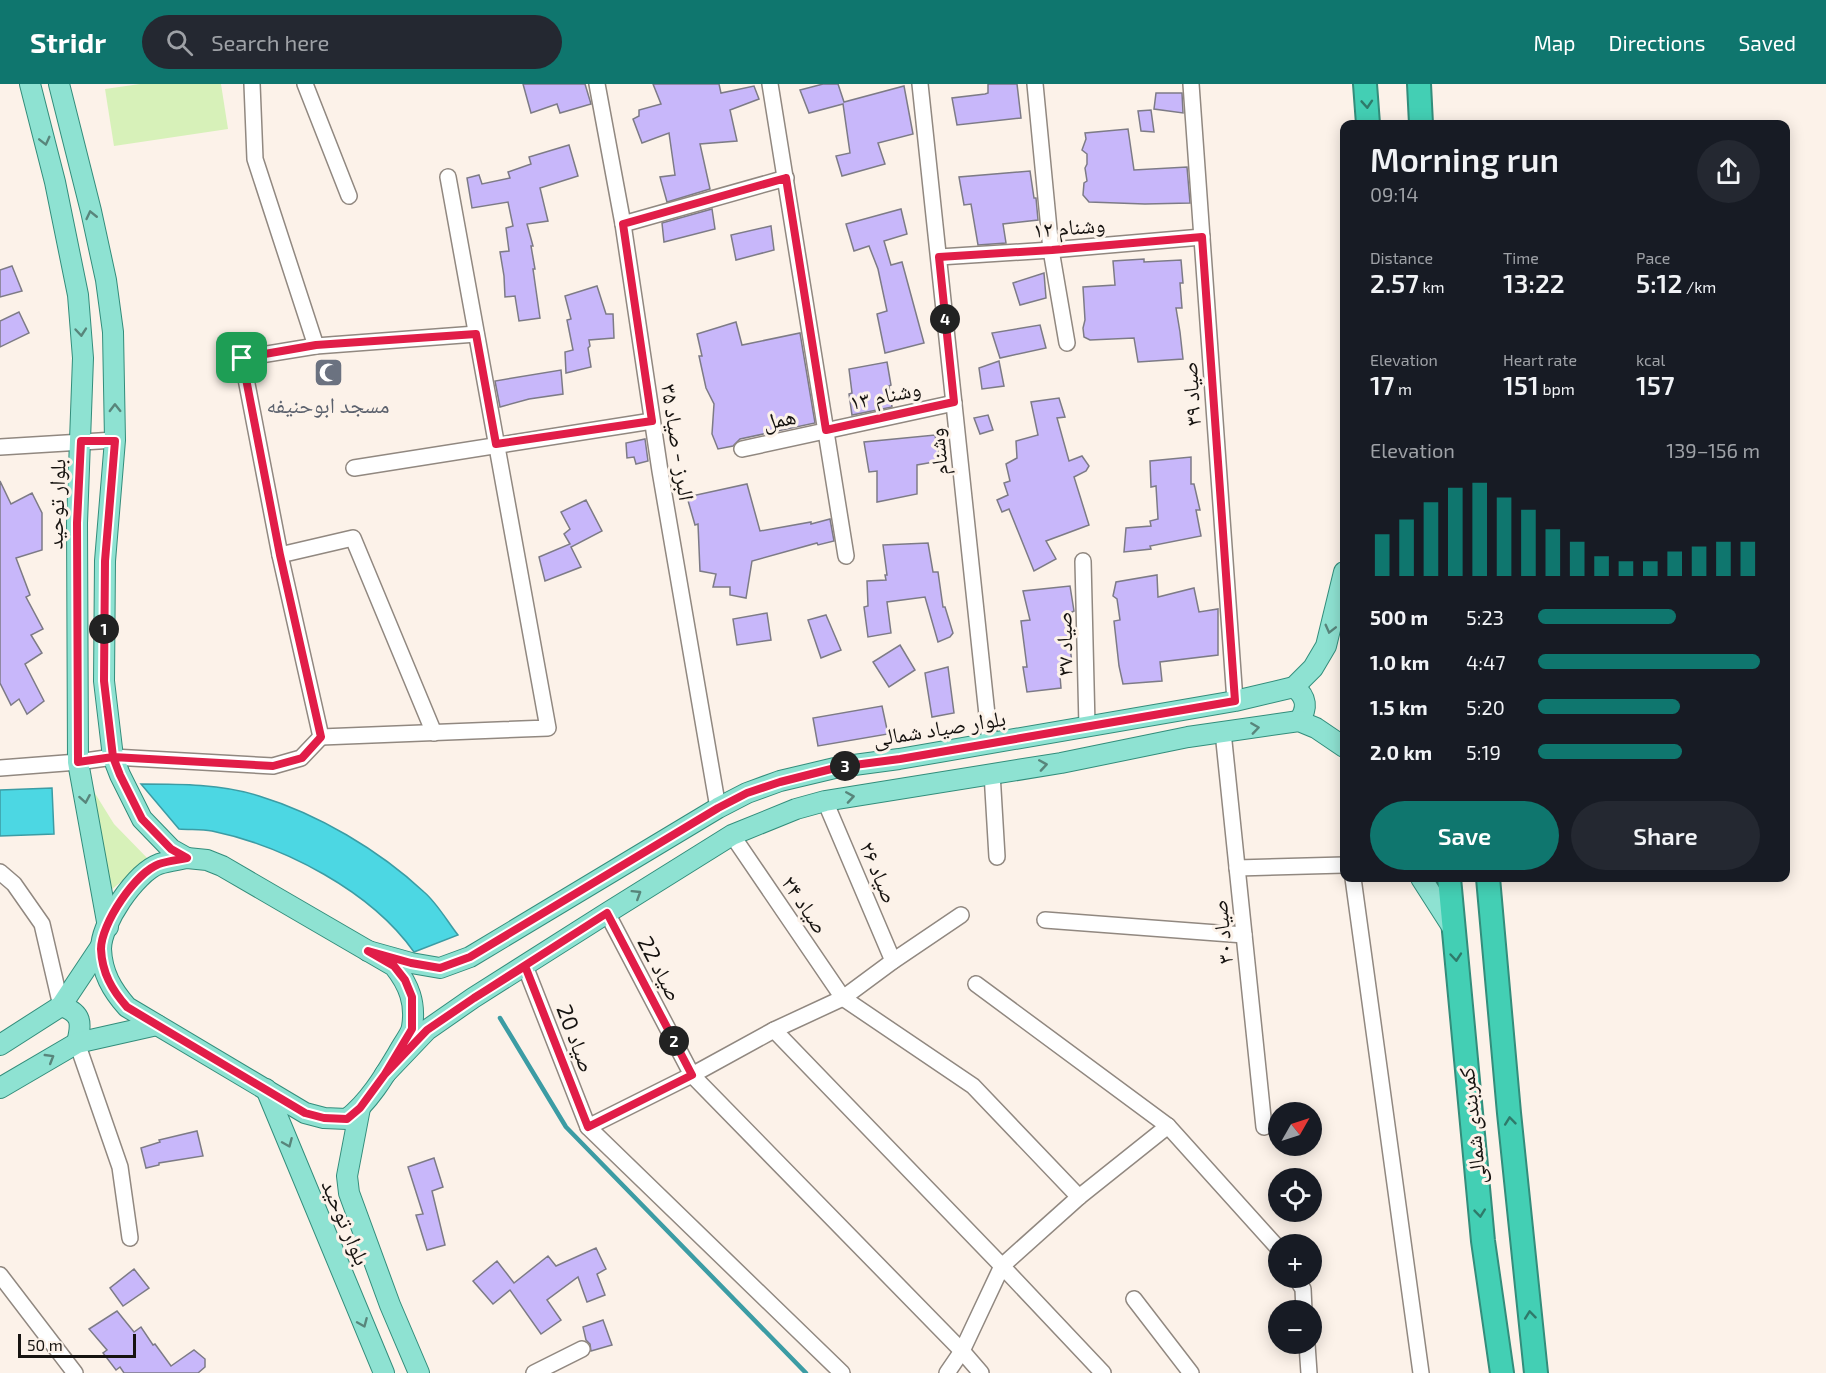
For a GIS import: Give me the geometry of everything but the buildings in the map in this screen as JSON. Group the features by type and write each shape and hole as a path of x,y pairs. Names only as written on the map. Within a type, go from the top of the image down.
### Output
{"highway":[{"path":"1365,84 1368,120"},
{"path":"1419,84 1421,120"},
{"name":"کمربندی شمالی","path":"1449,882 1483,1240 1502,1373"},
{"path":"1488,882 1536,1373"}],"main road":[{"name":"بلوار توحید","path":"30,84 55,182 79,306 83,357 77,523 78,762 108,927"},
{"path":"59,84 106,280 113,332 115,441 105,561 104,681 113,757 142,819 171,849 187,858"},
{"path":"55,182 82,176"},
{"path":"1299,721 1304,713 1305,703 1302,693 1294,687 1313,668 1326,646 1340,588"},
{"name":"بلوار صیاد شمالی","path":"368,951 440,968 470,957 718,808 747,793 780,782 839,767 900,759 1235,701 1294,687"},
{"path":"385,1074 427,1030 474,998 732,835 776,816 825,801 1061,763 1223,732 1299,721 1316,728 1340,744"},
{"path":"0,1045 61,1006 101,946 124,896 140,877 159,864 187,858 207,860 222,866 394,966 405,980 412,997 412,1029 385,1074 360,1108 347,1119 324,1118 305,1113 127,1007 108,981 103,966 101,946"},
{"path":"1424,882 1453,928"},
{"path":"61,1006 72,1010 79,1019 80,1031 76,1043"},
{"path":"0,1088 76,1043 157,1025"},
{"name":"بلوار توحید","path":"266,1089 384,1373"},
{"name":"بلوار توحید","path":"360,1108 347,1176 349,1193 390,1305 419,1373"}],"street":[{"path":"305,84 349,196"},
{"name":"البرز - صیاد ۳۵","path":"597,84 623,224 652,421 718,808"},
{"path":"770,84 846,556"},
{"name":"وشنام","path":"920,84 990,743"},
{"path":"1035,84 1052,250 1067,343"},
{"name":"صیاد ۳۹","path":"1191,84 1235,701"},
{"path":"257,85 255,159 316,345"},
{"path":"0,768 113,757 273,766 302,758 321,737 548,728 448,177"},
{"path":"623,224 786,178"},
{"name":"وشنام ۱۲","path":"939,257 1202,237"},
{"path":"321,737 280,555 242,358 316,345 476,334"},
{"name":"وشنام ۱۳","path":"826,430 954,402"},
{"path":"354,468 652,421"},
{"name":"همل","path":"742,449 826,430"},
{"path":"0,447 115,441"},
{"path":"280,555 353,538 434,733"},
{"name":"صیاد ۳۷","path":"1083,561 1087,726"},
{"name":"صیاد ۳۰","path":"1223,732 1264,1127"},
{"path":"992,773 997,857"},
{"name":"صیاد ۲۶","path":"825,801 893,961"},
{"name":"صیاد ۲۴","path":"732,835 843,998"},
{"path":"1237,868 1340,866"},
{"path":"0,872 14,884 42,924 61,1006"},
{"path":"1354,882 1421,1373"},
{"name":"صیاد 22","path":"607,913 692,1075 981,1373"},
{"path":"843,1373 588,1127 692,1075 774,1030 843,998 961,915"},
{"path":"1045,920 1244,936"},
{"name":"صیاد 20","path":"525,966 588,1127"},
{"path":"976,984 1168,1126 1268,1237"},
{"path":"843,998 973,1086 1079,1197"},
{"path":"774,1030 1103,1373"},
{"path":"76,1043 120,1167 130,1238"},
{"path":"947,1373 962,1351 1002,1266 1079,1197 1168,1126"},
{"path":"1,1279 75,1373"},
{"path":"1134,1299 1191,1373"},
{"path":"534,1373 582,1349"},
{"path":"1308,1354 1309,1373"}],"green space":[{"path":"140,84 221,84 228,129 114,146 105,89"},
{"path":"91,787 114,824 151,862 138,868 111,890"}],"water":[{"path":"141,784 216,787 245,792 281,804 325,823 368,848 424,892 458,935 414,952 396,930 374,909 324,874 268,848 240,838 208,830 179,829"},
{"path":"52,788 54,834 0,836 0,790"}],"waterway":[{"path":"500,1018 566,1127 806,1373"}],"place":[{"name":"مسجد ابوحنیفه","path":"328,372"}],"route":[{"path":"242,358 280,555 321,737 302,758 273,766 113,757 78,762 77,523 81,441 115,441 105,561 104,681 113,757 142,819 171,849 187,858 159,864 132,885 116,909 101,946 103,966 108,981 127,1007 305,1113 324,1118 347,1119 360,1108 385,1074 427,1030 474,998 607,913 692,1075 588,1127 525,966 427,1030 385,1074 412,1029 412,997 405,980 394,966 368,951 440,968 470,957 718,808 747,793 780,782 839,767 900,759 1235,701 1202,237 939,257 954,402 826,430 786,178 623,224 652,421 496,444 476,334 316,345 242,358"}]}
